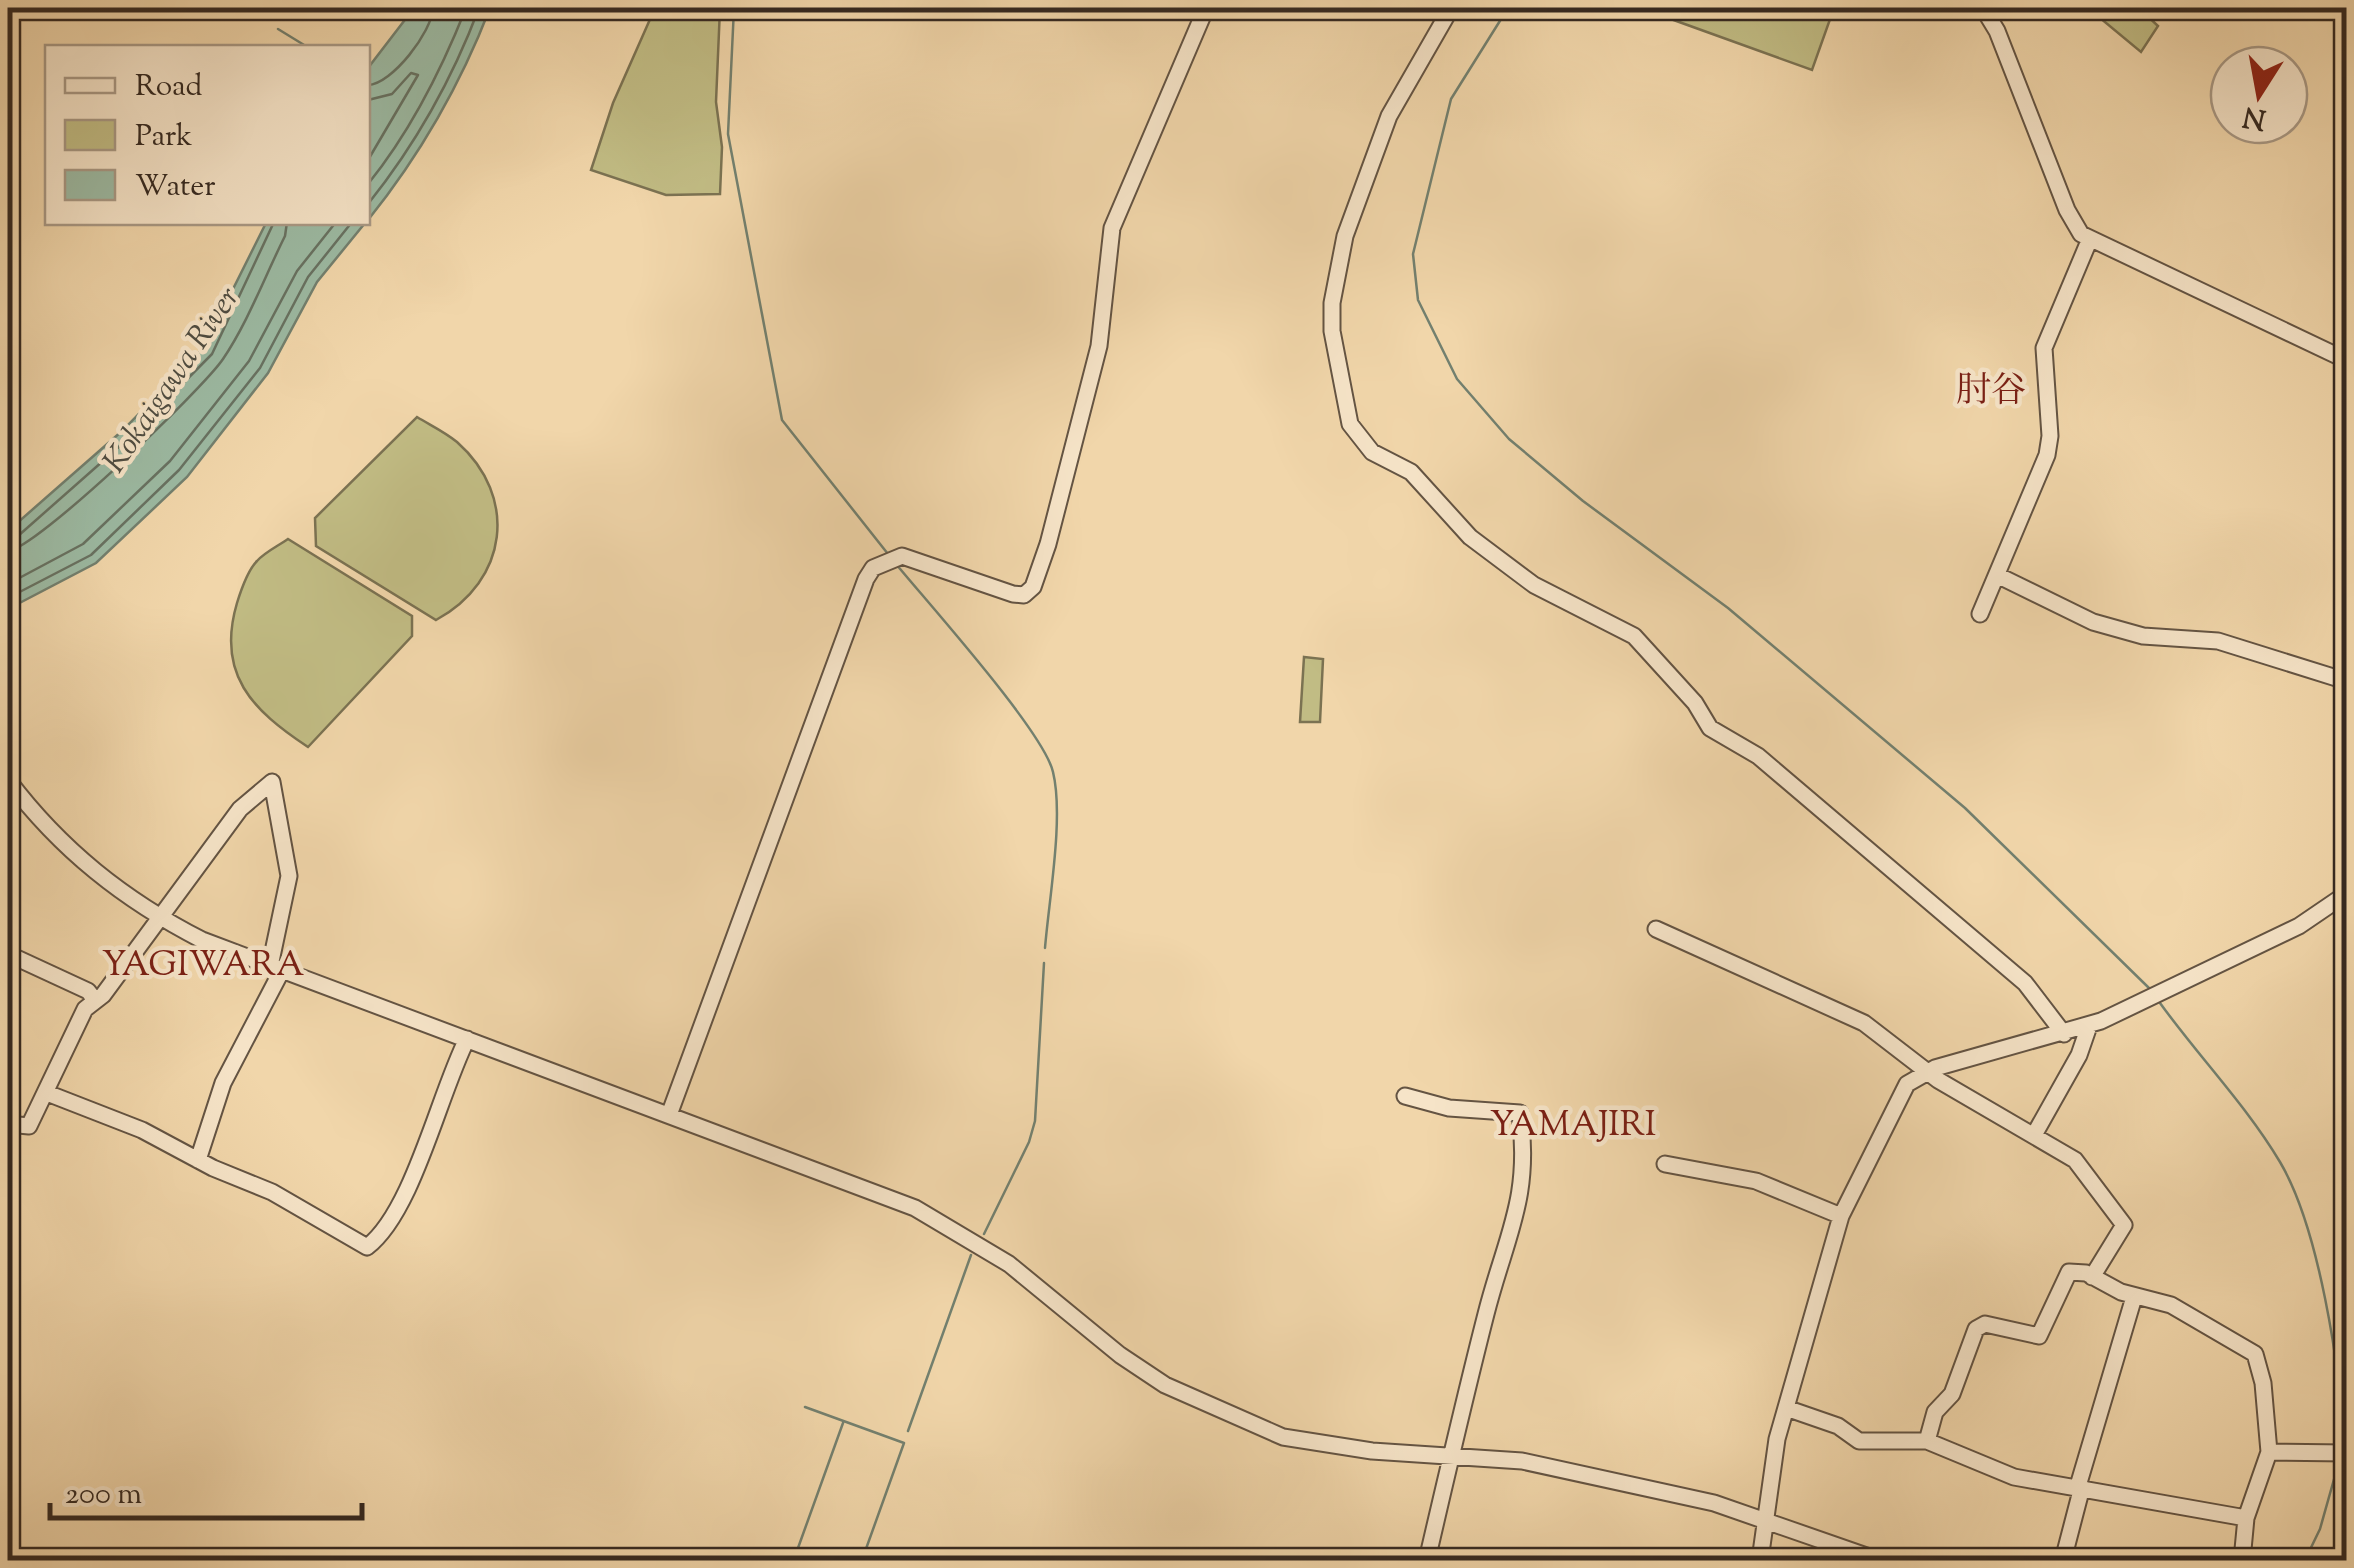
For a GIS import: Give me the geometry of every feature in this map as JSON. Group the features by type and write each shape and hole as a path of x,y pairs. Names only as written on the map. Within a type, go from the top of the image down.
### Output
{"street":[{"path":"669,1115 866,579 885,561 902,556 1014,594 1024,595 1033,587 1104,328 1112,228 1206,8"},
{"path":"1451,8 1388,116 1345,236 1332,304 1332,331 1340,390 1354,433 1372,452 1411,472 1470,537 1534,585 1634,636 1695,703 1710,728 1758,756 2025,983 2064,1034"},
{"path":"1983,8 1997,30 2068,210 2089,240 2346,360"},
{"path":"1980,614 2047,456 2050,436 2043,360 2046,336 2089,240"},
{"path":"1999,576 2093,622 2143,636 2218,641 2346,681"},
{"path":"8,780 71,852 110,886 158,918 276,968 873,1190 941,1221 1008,1264 1165,1385 1238,1420 1321,1446 1522,1461 1764,1517 1878,1560"},
{"path":"8,1124 29,1126 85,1008 104,995 240,809 272,782 288,876 276,968 222,1083 198,1160"},
{"path":"1760,1560 1764,1517 1786,1408 1841,1216 1903,1091 1926,1071 2089,1026 2299,926 2346,894"},
{"path":"1656,930 1864,1023 1926,1071 2079,1164 2124,1225 2092,1276"},
{"path":"8,954 88,991 94,1000"},
{"path":"2034,1135 2079,1055 2089,1026"},
{"path":"46,1092 142,1130 272,1192 367,1247 388,1225 402,1200 467,1039"},
{"path":"1405,1096 1448,1108 1520,1113 1525,1153 1521,1201 1512,1239 1496,1271 1426,1560"},
{"path":"1665,1164 1756,1182 1841,1216"},
{"path":"1927,1441 1935,1412 1952,1394 1980,1325 2038,1336 2064,1276 2072,1270 2134,1297 2172,1304 2255,1354 2264,1383 2270,1452 2246,1518 2242,1560"},
{"path":"2063,1560 2134,1297"},
{"path":"1786,1408 1838,1426 1858,1441 1927,1441 2014,1477 2246,1518"},
{"path":"2270,1452 2346,1453"}],"green space":[{"path":"655,8 720,8 716,102 722,147 720,194 666,195 591,170 613,103"},
{"path":"1657,8 1834,8 1812,70 1657,14"},
{"path":"2088,8 2139,8 2158,26 2141,52"},
{"path":"417,417 457,442 477,464 497,512 497,537 491,561 460,603 436,620 316,546 315,518"},
{"path":"288,539 412,616 412,636 308,747 255,704 235,670 231,650 237,603 247,575 260,558"},
{"path":"1304,657 1323,659 1320,722 1300,722"}],"water":[{"path":"414,8 490,8 438,118 370,217 370,65"},
{"path":"265,225 363,225 317,282 268,373 187,477 96,563 8,609 8,531 122,431 204,347"}],"waterway":[{"path":"734,8 728,134 782,420 888,554"},
{"path":"1508,8 1451,99 1413,254 1418,300 1457,379 1509,439 1583,501 1728,608 1965,808 2150,989"},
{"path":"278,29 304,45"},
{"path":"896,564 1008,699 1045,753 1053,772 1056,835 1045,948"},
{"path":"984,1234 1029,1142 1035,1121 1044,963"},
{"path":"2160,1003 2252,1121 2294,1189 2325,1299 2338,1378 2342,1445"},
{"path":"908,1431 971,1255"},
{"path":"805,1407 904,1443 862,1560"},
{"path":"798,1548 843,1423"},
{"path":"2305,1560 2320,1529 2340,1458"},
{"path":"727,1551 754,1560"}],"district":[{"name":"肘谷","path":"1991,389"},
{"name":"YAGIWARA","path":"203,963"},
{"name":"YAMAJIRI","path":"1573,1123"}],"water label":[{"name":"Kokaigawa River","path":"170,379"}]}
